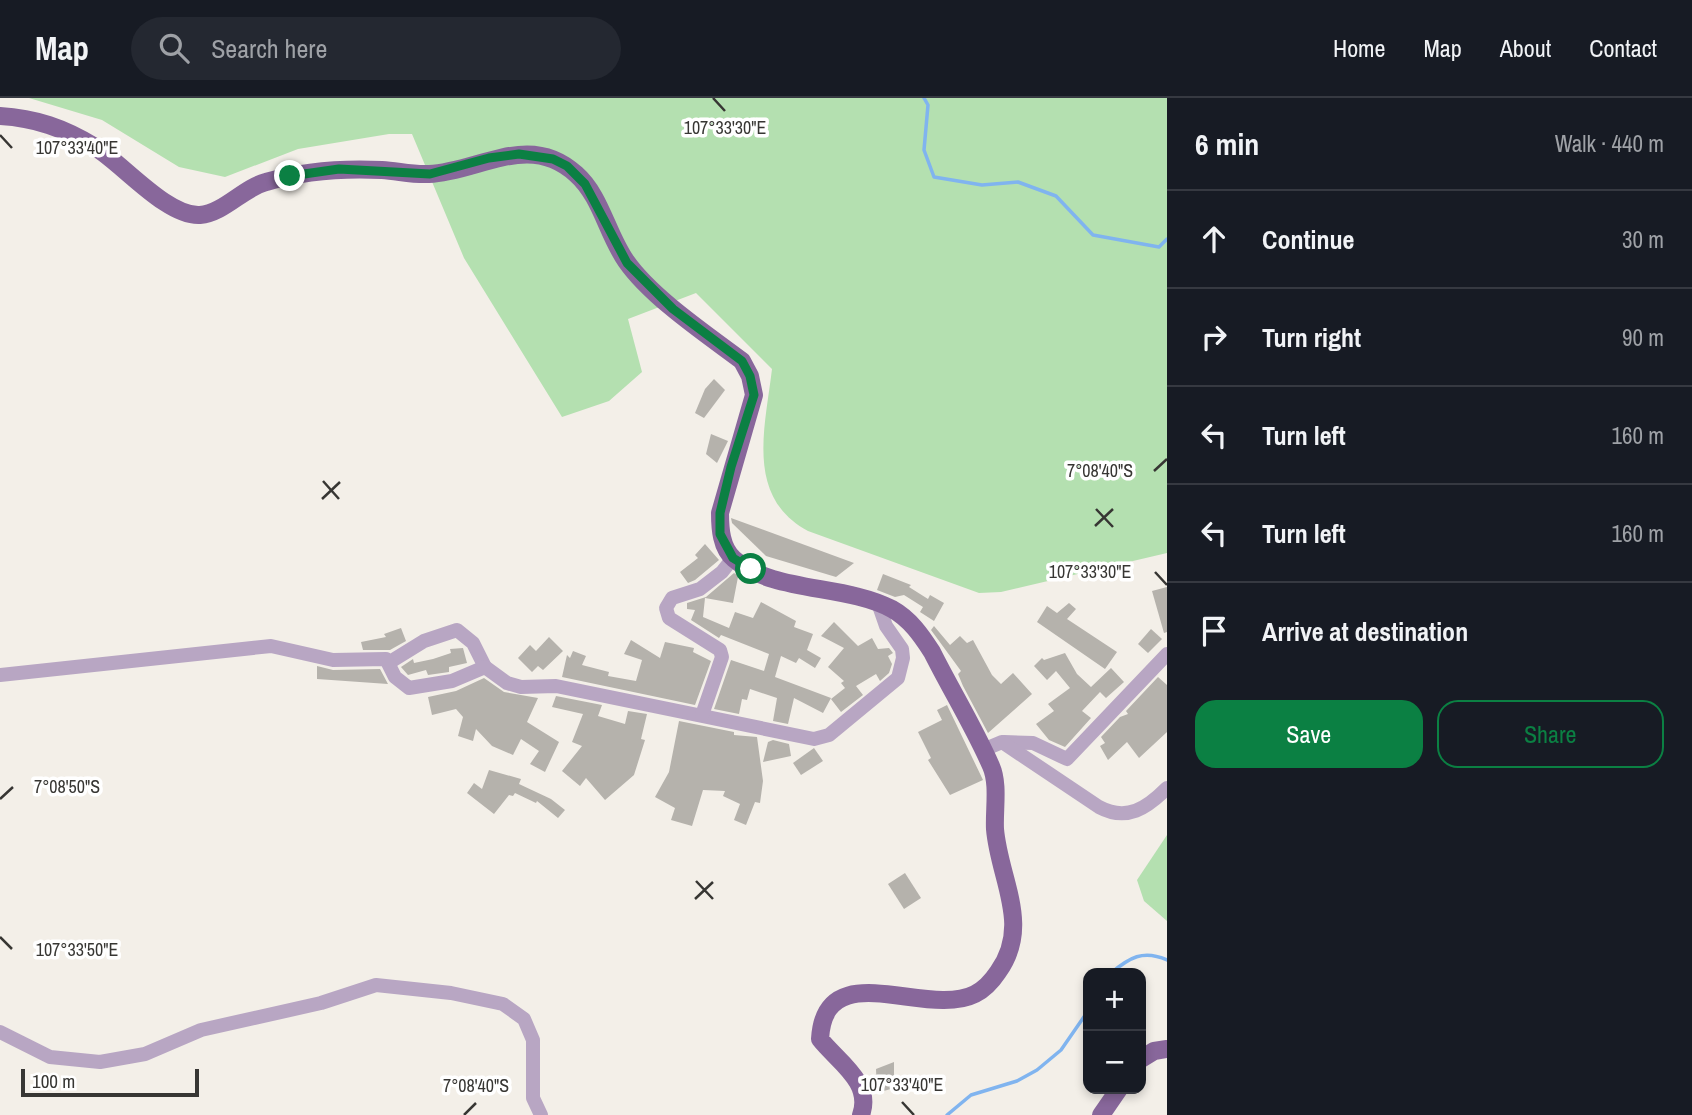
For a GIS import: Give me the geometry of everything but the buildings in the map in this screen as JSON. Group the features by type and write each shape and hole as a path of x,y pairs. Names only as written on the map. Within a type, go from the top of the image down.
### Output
{"main road":[{"path":"0,116 26,117 56,127 104,153 175,209 200,215 216,210 263,182 316,172 379,170 430,174 489,158 519,154 553,159 567,166 585,184 627,263 673,309 742,361 750,376 754,395 720,513 720,534 733,558 791,585 822,588 878,603 902,615 921,634 992,768 995,831 1013,905 1015,927 1010,949 991,982 971,996 949,1001 921,1001 881,993 857,993 839,999 827,1010 821,1024 820,1039 857,1079 863,1100 861,1115"},
{"path":"1146,1056 1154,1051 1167,1049"},
{"path":"1101,1115 1116,1094"}],"street":[{"path":"702,715 722,657 720,650 668,618 666,608 672,598 700,589 722,572 733,558"},
{"path":"390,662 442,632 457,630 473,642 485,667 507,683 521,687 556,686 814,739 830,735 898,678 903,659 902,649 886,626 878,603"},
{"path":"0,675 271,646 333,660 382,659 390,662"},
{"path":"983,750 1002,742 1033,743 1067,759 1167,654"},
{"path":"390,662 395,677 409,688 452,681 485,667"},
{"path":"1002,742 1108,811 1130,814 1140,811 1167,788"},
{"path":"0,1032 50,1057 100,1062 145,1054 201,1030 321,1003 376,985 451,993 503,1004 524,1019 533,1040 533,1098 541,1115"}],"green space":[{"path":"29,98 1167,98 1167,553 1001,592 979,593 808,531 788,517 775,500 767,480 764,437 772,369 696,293 628,319 642,372 609,401 562,417 464,258 412,134 389,134 298,149 225,177 179,167 102,120"},
{"path":"1167,835 1167,921 1144,901 1137,880"}],"waterway":[{"path":"924,98 928,105 924,150 934,177 982,185 1018,182 1056,196 1093,235 1159,247 1167,239"},
{"path":"1118,968 1143,955 1167,960"},
{"path":"947,1115 971,1095 1017,1081 1037,1070 1061,1050 1083,1018"}],"route":[{"path":"290,176 339,169 430,174 489,158 519,154 553,159 567,166 585,184 613,242 627,263 648,287 673,309 742,361 750,376 754,395 731,467 720,513 720,534 733,558 751,569"}]}
